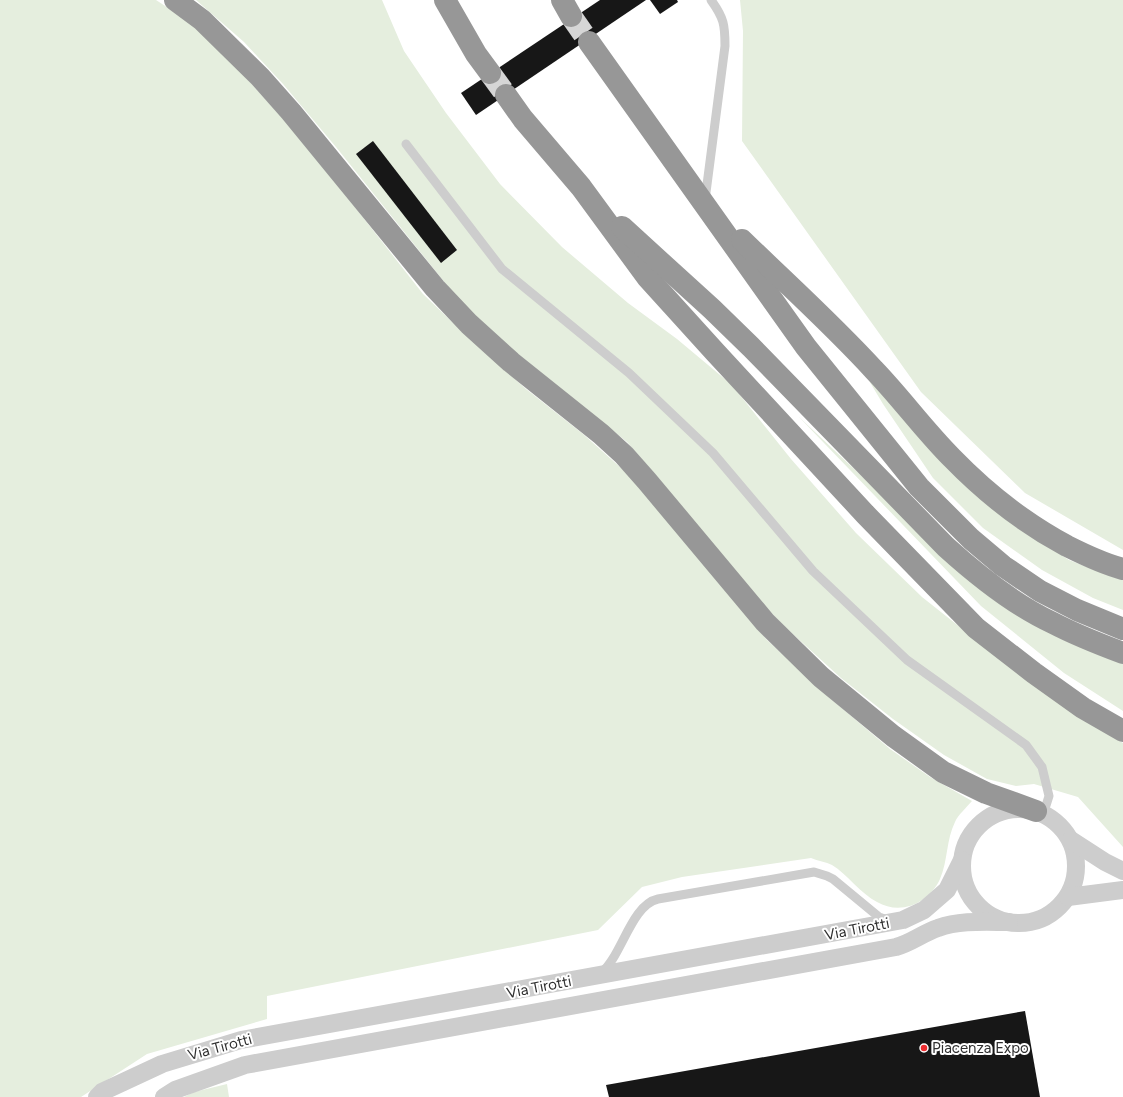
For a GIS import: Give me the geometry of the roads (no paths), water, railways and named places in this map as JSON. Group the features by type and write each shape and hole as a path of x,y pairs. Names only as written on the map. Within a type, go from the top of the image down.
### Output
{"highway":[{"path":"176,0 202,20 260,76 444,298 469,324 511,362 601,434 624,455 765,622 821,677 893,736 944,772 986,794 1040,813"},
{"path":"445,0 476,54 490,73"},
{"path":"589,42 806,348 925,492 972,539 1003,566 1040,591 1077,610 1123,629"},
{"path":"506,96 523,119 581,187 652,283 860,509 976,628 1034,673 1083,708 1123,731"},
{"path":"581,187 630,235 746,341 946,547 973,571 1010,598 1051,623 1123,653"},
{"path":"705,205 833,327 874,370 952,458 993,496 1021,519 1051,538 1086,556 1123,568"}],"street":[{"path":"1022,809 1040,813 1050,818 1063,828 1071,840 1076,854 1077,869 1074,884 1068,897 1056,910 1042,918 1026,923 1009,922 992,916 979,906 969,892 963,876 962,860 966,846 972,833 982,823 994,815 1008,810 1022,809"},
{"path":"1071,840 1105,862 1123,871"},
{"name":"Via Tirotti","path":"97,1097 102,1092 162,1064 241,1040 902,920 924,910 947,890 962,860"},
{"path":"1068,897 1123,890"},
{"name":"Via Tirotti","path":"164,1097 174,1090 246,1065 896,947 905,944 929,931 949,925 972,922 1009,922"}],"lane":[{"path":"705,205 725,46 725,27 718,10 711,0"},
{"path":"406,144 502,268 629,373 707,448 813,571 907,660 1026,745 1042,767 1049,796 1040,813"},
{"path":"592,977 602,973 609,965 643,908 652,900 814,872 833,879 879,917 891,920 902,920"}],"tunnel":[{"path":"571,16 589,42"},
{"path":"490,73 506,95"}],"place":[{"name":"Piacenza Expo","path":"924,1048"}]}
